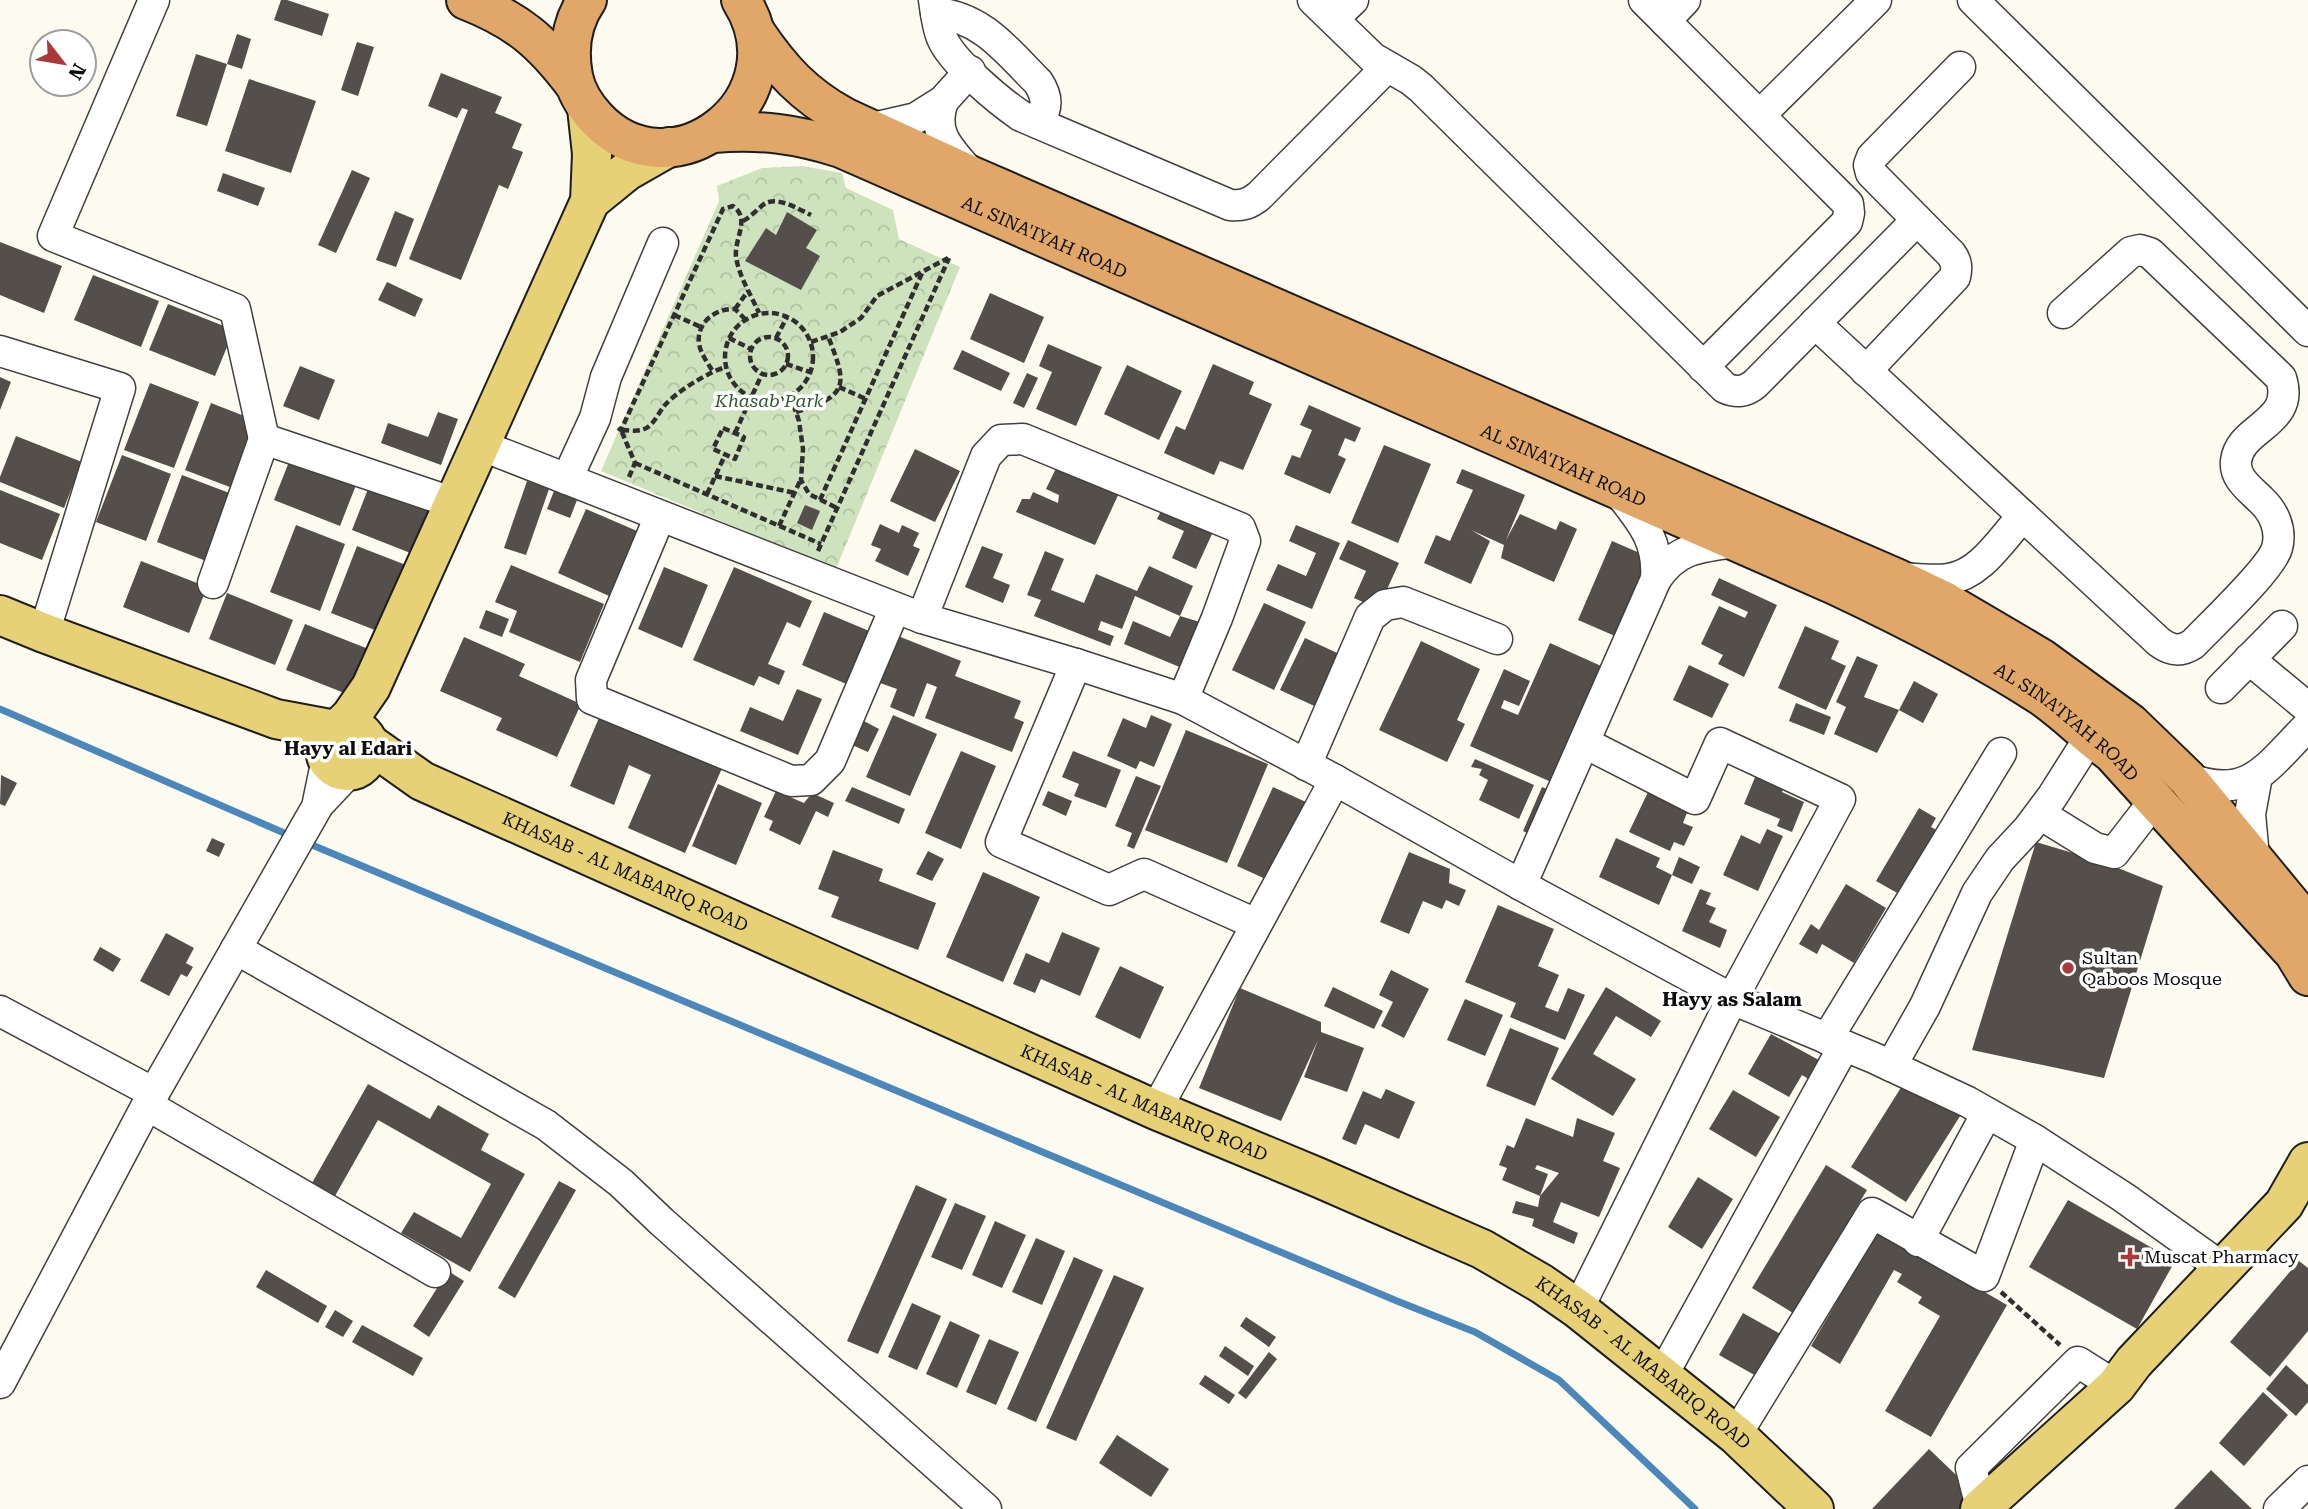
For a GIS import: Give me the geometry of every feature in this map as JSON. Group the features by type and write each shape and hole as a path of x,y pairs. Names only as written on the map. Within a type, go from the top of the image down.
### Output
{"highway":[{"path":"466,0 502,15 537,39 553,56 603,125 623,138 646,146 669,147 692,142 713,133 731,118 745,100 754,79 757,56 748,17"},
{"path":"581,97 570,60 572,34 587,0"},
{"name":"AL SINA'IYAH ROAD","path":"748,17 774,61 797,86 824,106 868,129 1896,578 1994,629 2041,658 2130,723 2187,778 2308,925"},
{"name":"AL SINA'IYAH ROAD","path":"713,133 778,132 841,148 1617,489 1924,628 2043,698 2112,753 2294,953 2308,976"}],"main road":[{"path":"346,749 371,687 590,201 592,154 581,97"},
{"path":"590,201 628,171 669,147"},
{"path":"0,615 44,633"},
{"name":"KHASAB - AL MABARIQ ROAD","path":"44,633 276,719 422,781 1156,1110 1482,1249 1542,1284 1578,1310 1736,1436 1814,1509"},
{"path":"1981,1508 2116,1385 2134,1362 2296,1196 2308,1162"}],"street":[{"path":"153,0 53,236 235,309 264,439 213,583"},
{"path":"1644,0 1848,204 1847,222 1703,367"},
{"path":"1665,21 1685,0"},
{"path":"1760,115 1876,0"},
{"path":"1973,0 2308,331"},
{"path":"1333,6 1373,58 1421,88 1703,367 1725,388 1733,391 1749,389 1917,220"},
{"path":"935,7 942,39 949,50 1005,106 1038,123 1230,205 1241,206 1259,197 1387,67"},
{"path":"935,7 978,26 1038,82 1047,102 1038,123"},
{"path":"1866,371 1955,277 1957,269 1956,261 1877,180 1869,165 1877,150 1960,67"},
{"path":"868,129 916,118 943,101 970,71"},
{"path":"943,101 938,114 944,141 972,176"},
{"path":"567,479 608,424 606,377 663,243"},
{"path":"1815,323 2159,642 2172,650 2180,650 2193,644 2263,569 2277,549 2278,536 2273,513 2238,475 2236,463 2239,450 2279,410 2284,388 2281,378 2157,259 2140,250 2123,258 2063,313"},
{"path":"0,351 120,388 44,633"},
{"path":"264,439 454,503"},
{"path":"660,516 591,680 592,699 791,781 811,780 830,761 986,456 1000,440 1023,439 1240,528 1245,541 1183,699"},
{"path":"480,445 908,613 1183,699 1732,999 1891,1066 2129,1188 2224,1269"},
{"path":"1617,489 1651,539 1657,565 1656,579"},
{"path":"1896,578 1946,580 1968,573 1978,566 2023,516"},
{"path":"1521,886 1656,579 1664,567 1687,551 1736,542"},
{"path":"1978,566 1976,589 1994,629"},
{"path":"1306,765 1370,617 1385,605 1403,602 1497,639"},
{"path":"2221,688 2281,626"},
{"path":"2249,659 2308,708"},
{"path":"1076,664 1001,842 1109,890 1144,874 1256,924"},
{"path":"2187,778 2223,787 2257,776 2308,726"},
{"path":"1891,1066 1925,1006 1977,892 2000,859 2040,814 2090,737"},
{"path":"1578,1310 1732,999 1840,799 1720,743 1695,799 1585,743"},
{"path":"0,1383 150,1099 287,861 346,749"},
{"path":"1662,1376 1835,1043 2001,753"},
{"path":"2254,858 2250,814 2257,776"},
{"path":"1156,1110 1335,780"},
{"path":"2040,814 2095,848 2114,853 2155,800"},
{"path":"236,949 546,1125 621,1183 986,1509"},
{"path":"0,1011 435,1272"},
{"path":"1918,1241 1987,1113"},
{"path":"1736,1436 1872,1213 1984,1276 2035,1140"},
{"path":"1981,1508 1971,1468 2078,1362 2116,1385"},
{"path":"2279,1509 2308,1481"}],"path":[{"path":"743,221 763,204 773,202 781,202 811,215"},
{"path":"608,424 674,314 723,209 733,206 742,214 743,221 737,239 736,256 741,275 759,313"},
{"path":"808,574 949,258 877,296 861,318 841,332 811,342"},
{"path":"820,500 923,271"},
{"path":"735,309 748,291"},
{"path":"712,370 699,345 701,327 715,313 726,308 735,309 744,319"},
{"path":"759,313 777,313 787,317 803,328 811,342 813,357 810,372 802,385 790,395 776,400 751,397 734,385 726,367 724,359 729,338 744,319 759,313"},
{"path":"674,314 701,327"},
{"path":"776,338 787,317"},
{"path":"796,412 831,398 839,387 841,368 828,336"},
{"path":"729,338 751,349"},
{"path":"776,338 788,351 786,364 777,373 762,374 752,365 751,349 760,339 776,338"},
{"path":"786,364 810,372"},
{"path":"608,424 636,431 649,426 678,393 712,370 726,367"},
{"path":"735,433 762,374"},
{"path":"839,387 866,399"},
{"path":"779,526 801,480 804,459 796,412 790,395"},
{"path":"608,424 635,463 821,544"},
{"path":"723,428 744,437 734,459 725,455 713,449 723,428"},
{"path":"707,494 725,455"},
{"path":"618,500 635,463"},
{"path":"715,476 794,493"},
{"path":"801,480 809,494 837,508"},
{"path":"1984,1276 2078,1362"}],"green space":[{"name":"Khasab Park","path":"802,166 842,173 846,188 893,210 899,239 960,267 836,569 601,471 719,201 717,186 762,168"}],"building":[{"path":"281,0 329,14 322,36 274,20"},
{"path":"237,34 251,39 242,69 227,64"},
{"path":"357,42 374,47 358,96 341,90"},
{"path":"196,54 227,64 207,126 176,116"},
{"path":"441,73 502,97 495,113 522,124 512,148 523,152 508,189 499,185 461,280 409,259 468,110 462,108 457,118 428,106"},
{"path":"249,79 316,101 291,173 225,151"},
{"path":"352,170 370,178 336,253 318,245"},
{"path":"223,173 265,188 258,206 217,191"},
{"path":"395,211 414,219 396,267 376,260"},
{"path":"787,212 817,230 806,248 820,256 801,290 745,261 766,228 776,235"},
{"path":"0,242 62,266 44,313 0,295"},
{"path":"93,275 159,301 141,347 74,320"},
{"path":"387,282 423,299 415,317 378,300"},
{"path":"990,293 1044,317 1024,363 970,339"},
{"path":"168,304 234,330 215,376 149,350"},
{"path":"1048,344 1102,367 1076,426 1036,409 1052,372 1039,366"},
{"path":"962,350 1010,373 1001,391 953,369"},
{"path":"1213,364 1254,382 1249,394 1272,404 1243,470 1220,461 1214,475 1164,453 1176,426 1185,430"},
{"path":"1127,365 1182,391 1159,440 1104,414"},
{"path":"300,366 335,380 319,420 283,406"},
{"path":"1027,373 1038,378 1024,408 1013,403"},
{"path":"0,377 11,382 0,410"},
{"path":"150,383 199,402 174,468 124,450"},
{"path":"211,403 260,422 235,489 185,470"},
{"path":"1309,405 1361,428 1355,442 1345,438 1338,455 1346,459 1330,494 1284,474 1292,455 1300,458 1312,430 1300,425"},
{"path":"438,412 458,419 441,465 381,443 388,423 428,437"},
{"path":"16,436 82,462 64,508 0,482"},
{"path":"1384,445 1431,464 1398,543 1351,523"},
{"path":"915,449 960,471 935,522 890,501"},
{"path":"292,454 358,480 340,526 274,500"},
{"path":"122,455 171,474 146,541 96,522"},
{"path":"1059,462 1120,491 1095,545 1016,512 1022,499 1030,499 1033,492 1058,503 1059,495 1046,489"},
{"path":"1462,469 1525,495 1506,540 1520,514 1556,530 1560,521 1577,529 1554,582 1501,558 1504,545 1471,530 1490,541 1471,584 1424,563 1436,535 1450,541 1473,490 1456,483"},
{"path":"182,475 232,494 206,561 157,542"},
{"path":"527,481 549,489 526,555 504,548"},
{"path":"370,484 436,510 418,556 352,530"},
{"path":"0,490 60,514 42,560 0,543"},
{"path":"554,491 577,500 570,518 547,509"},
{"path":"1166,501 1217,523 1196,569 1172,558 1184,531 1157,519"},
{"path":"805,505 820,511 812,530 797,523"},
{"path":"586,509 637,531 609,596 558,573"},
{"path":"880,524 899,533 902,525 919,533 913,546 920,549 908,576 875,561 881,549 871,545"},
{"path":"296,525 345,544 320,611 270,592"},
{"path":"1296,525 1340,543 1312,609 1266,590 1278,564 1306,576 1316,553 1289,541"},
{"path":"1348,540 1399,563 1378,609 1354,598 1366,571 1339,559"},
{"path":"1612,541 1649,557 1615,636 1578,620"},
{"path":"357,546 406,565 380,632 331,613"},
{"path":"982,546 1003,554 993,578 1010,585 1003,603 965,587"},
{"path":"1045,551 1064,559 1051,590 1084,603 1096,574 1137,591 1149,566 1193,586 1180,616 1135,596 1122,629 1101,621 1098,630 1114,636 1110,646 1034,616 1041,600 1027,595"},
{"path":"141,561 207,587 189,633 123,607"},
{"path":"511,565 604,604 580,662 509,632 517,611 495,602"},
{"path":"664,567 708,585 682,648 638,629"},
{"path":"734,567 812,601 800,628 787,622 768,664 785,671 779,685 759,676 754,686 693,660"},
{"path":"1719,578 1777,605 1744,677 1718,664 1723,655 1701,644 1719,606 1745,618 1748,612 1711,595"},
{"path":"227,593 293,620 275,665 209,639"},
{"path":"1264,603 1306,622 1274,690 1232,670"},
{"path":"486,610 509,619 502,637 479,628"},
{"path":"824,612 874,633 851,686 802,665"},
{"path":"1180,616 1200,622 1182,668 1124,644 1133,621 1170,637"},
{"path":"305,624 371,650 352,696 286,670"},
{"path":"1805,626 1839,641 1831,659 1846,666 1826,710 1778,688"},
{"path":"898,636 961,661 955,676 1021,701 1014,718 1024,722 1012,752 925,718 937,687 927,683 914,717 890,707 897,689 880,683"},
{"path":"464,637 525,664 519,676 581,704 557,757 496,730 502,718 440,691"},
{"path":"1305,638 1350,659 1325,711 1280,690"},
{"path":"1421,641 1480,669 1457,720 1465,724 1447,762 1379,730"},
{"path":"1550,643 1610,670 1558,785 1470,746 1504,669 1530,681 1519,706 1504,700 1501,708 1518,715"},
{"path":"1857,656 1878,665 1864,697 1899,710 1877,753 1834,734 1846,707 1836,702"},
{"path":"1689,665 1729,684 1712,718 1673,700"},
{"path":"1914,681 1938,694 1923,723 1899,710"},
{"path":"797,689 822,699 798,755 740,731 750,707 783,721"},
{"path":"1796,703 1831,717 1824,735 1789,721"},
{"path":"601,713 723,766 685,853 628,828 651,775 629,765 614,805 570,786"},
{"path":"893,715 937,734 910,796 866,777"},
{"path":"1151,715 1172,724 1154,767 1140,761 1136,769 1107,756 1123,718 1146,728"},
{"path":"864,721 879,729 868,752 852,745"},
{"path":"1186,730 1268,764 1227,863 1145,830"},
{"path":"961,751 996,766 961,849 925,833"},
{"path":"1073,751 1121,770 1106,808 1074,796 1079,784 1062,777"},
{"path":"1475,759 1534,785 1519,819 1479,800 1488,780 1479,775 1482,769 1471,767"},
{"path":"1758,770 1786,782 1782,792 1804,802 1792,832 1777,826 1780,819 1744,804"},
{"path":"1,775 17,783 5,806 0,804"},
{"path":"1136,776 1161,786 1134,849 1127,846 1132,833 1115,826"},
{"path":"718,784 762,803 736,865 692,846"},
{"path":"852,787 905,809 899,824 845,801"},
{"path":"1273,787 1306,802 1270,881 1237,866"},
{"path":"1542,787 1557,793 1538,838 1523,831"},
{"path":"776,791 804,803 812,793 834,803 828,817 816,811 800,845 769,830 773,821 764,817"},
{"path":"1048,791 1072,801 1066,816 1042,805"},
{"path":"1648,792 1688,810 1683,823 1693,827 1684,846 1674,842 1670,851 1629,832"},
{"path":"1919,808 1936,818 1931,827 1946,835 1908,899 1876,881"},
{"path":"1767,829 1783,836 1758,891 1723,875 1741,835 1760,844"},
{"path":"212,838 225,844 219,857 206,851"},
{"path":"1616,838 1660,858 1656,867 1672,875 1659,905 1599,877"},
{"name":"Sultan Qaboos Mosque","path":"2036,842 2103,862 2163,886 2104,1078 1972,1050"},
{"path":"833,850 883,869 879,881 936,903 918,950 831,917 839,897 818,889"},
{"path":"928,851 944,859 932,881 916,874"},
{"path":"1409,852 1450,869 1449,883 1466,890 1459,906 1446,900 1442,909 1423,901 1409,934 1380,922"},
{"path":"1679,857 1700,867 1692,884 1672,875"},
{"path":"983,872 1040,897 1003,982 946,957"},
{"path":"1846,884 1886,908 1854,963 1822,944 1817,954 1799,944 1811,924 1819,930"},
{"path":"1700,889 1711,893 1706,904 1716,908 1709,922 1727,930 1720,948 1682,931"},
{"path":"1498,905 1554,929 1538,966 1559,975 1545,1007 1558,1012 1568,988 1585,995 1565,1040 1510,1017 1516,1003 1465,982"},
{"path":"1062,932 1100,948 1080,996 1041,979 1035,993 1013,984 1026,953 1049,963"},
{"path":"166,933 194,948 186,963 193,967 187,977 181,974 169,996 140,981"},
{"path":"100,947 121,959 113,972 93,960"},
{"path":"1120,966 1164,987 1140,1039 1095,1017"},
{"path":"1391,970 1429,989 1404,1038 1381,1026 1393,1002 1379,995"},
{"path":"1333,987 1383,1011 1374,1029 1324,1006"},
{"path":"1606,987 1661,1021 1651,1037 1616,1016 1593,1054 1636,1079 1613,1116 1551,1079"},
{"path":"1240,988 1321,1022 1321,1032 1364,1048 1347,1092 1304,1077 1318,1040 1281,1121 1199,1088"},
{"path":"1465,999 1503,1015 1485,1056 1447,1040"},
{"path":"1510,1028 1559,1048 1535,1106 1486,1086"},
{"path":"1771,1034 1828,1065 1817,1084 1802,1075 1789,1097 1748,1074"},
{"path":"1907,1078 1962,1113 1906,1202 1851,1167"},
{"path":"368,1084 430,1119 438,1105 489,1134 481,1150 525,1174 470,1272 401,1233 414,1212 461,1238 491,1184 378,1120 335,1196 312,1183"},
{"path":"1386,1089 1415,1102 1399,1139 1365,1124 1356,1145 1342,1139 1363,1091 1381,1099"},
{"path":"1733,1090 1780,1117 1756,1157 1709,1129"},
{"path":"1526,1118 1573,1137 1577,1118 1615,1133 1603,1161 1620,1168 1599,1217 1561,1202 1553,1222 1578,1233 1574,1244 1532,1226 1534,1219 1512,1213 1516,1201 1538,1207 1540,1196 1502,1180 1507,1168 1499,1165 1507,1145 1514,1148","holes":["1537,1165 1559,1173 1540,1196 1548,1174 1535,1169"]},
{"path":"1826,1165 1867,1190 1793,1313 1752,1288"},
{"path":"1698,1177 1733,1199 1702,1249 1668,1227"},
{"path":"559,1181 576,1190 515,1298 498,1288"},
{"path":"916,1185 947,1199 878,1354 847,1341"},
{"path":"2068,1200 2175,1261 2137,1329 2029,1267"},
{"path":"955,1203 986,1216 962,1270 931,1257"},
{"path":"995,1221 1026,1235 1002,1288 972,1275"},
{"path":"1878,1230 2007,1305 1931,1437 1885,1411 1940,1316 1918,1303 1922,1297 1897,1282 1902,1274 1894,1270 1840,1364 1811,1346"},
{"path":"1036,1238 1065,1251 1042,1305 1012,1292"},
{"path":"1074,1257 1103,1270 1036,1422 1007,1409"},
{"path":"2299,1261 2308,1268 2308,1331 2270,1377 2230,1342"},
{"path":"266,1270 327,1306 318,1323 256,1287"},
{"path":"448,1271 464,1281 429,1337 413,1326"},
{"path":"1114,1275 1144,1288 1076,1441 1046,1428"},
{"path":"912,1303 941,1316 917,1370 888,1357"},
{"path":"335,1310 353,1321 343,1337 325,1327"},
{"path":"1743,1313 1782,1335 1758,1377 1719,1355"},
{"path":"1246,1317 1276,1337 1269,1347 1240,1326"},
{"path":"950,1321 980,1335 957,1388 926,1374"},
{"path":"362,1325 423,1358 413,1376 352,1342"},
{"path":"989,1339 1019,1352 996,1405 966,1392"},
{"path":"1225,1346 1254,1366 1248,1376 1219,1356"},
{"path":"1269,1352 1277,1359 1246,1399 1238,1393"},
{"path":"2286,1365 2308,1385 2308,1402 2296,1416 2266,1389"},
{"path":"1205,1375 1235,1395 1229,1404 1199,1384"},
{"path":"2263,1392 2288,1415 2244,1466 2219,1443"},
{"path":"1117,1435 1169,1469 1151,1497 1099,1463"},
{"path":"1929,1449 1977,1495 1964,1509 1872,1509"},
{"path":"2211,1470 2252,1509 2174,1509"}],"waterway":[{"path":"0,709 291,836"},
{"path":"305,842 1475,1332 1559,1380 1695,1509"}],"place":[{"name":"Sultan Qaboos Mosque","path":"2068,968"},
{"name":"Muscat Pharmacy","path":"2130,1257"}],"district":[{"name":"Hayy al Edari","path":"348,748"},
{"name":"Hayy as Salam","path":"1732,999"}]}
